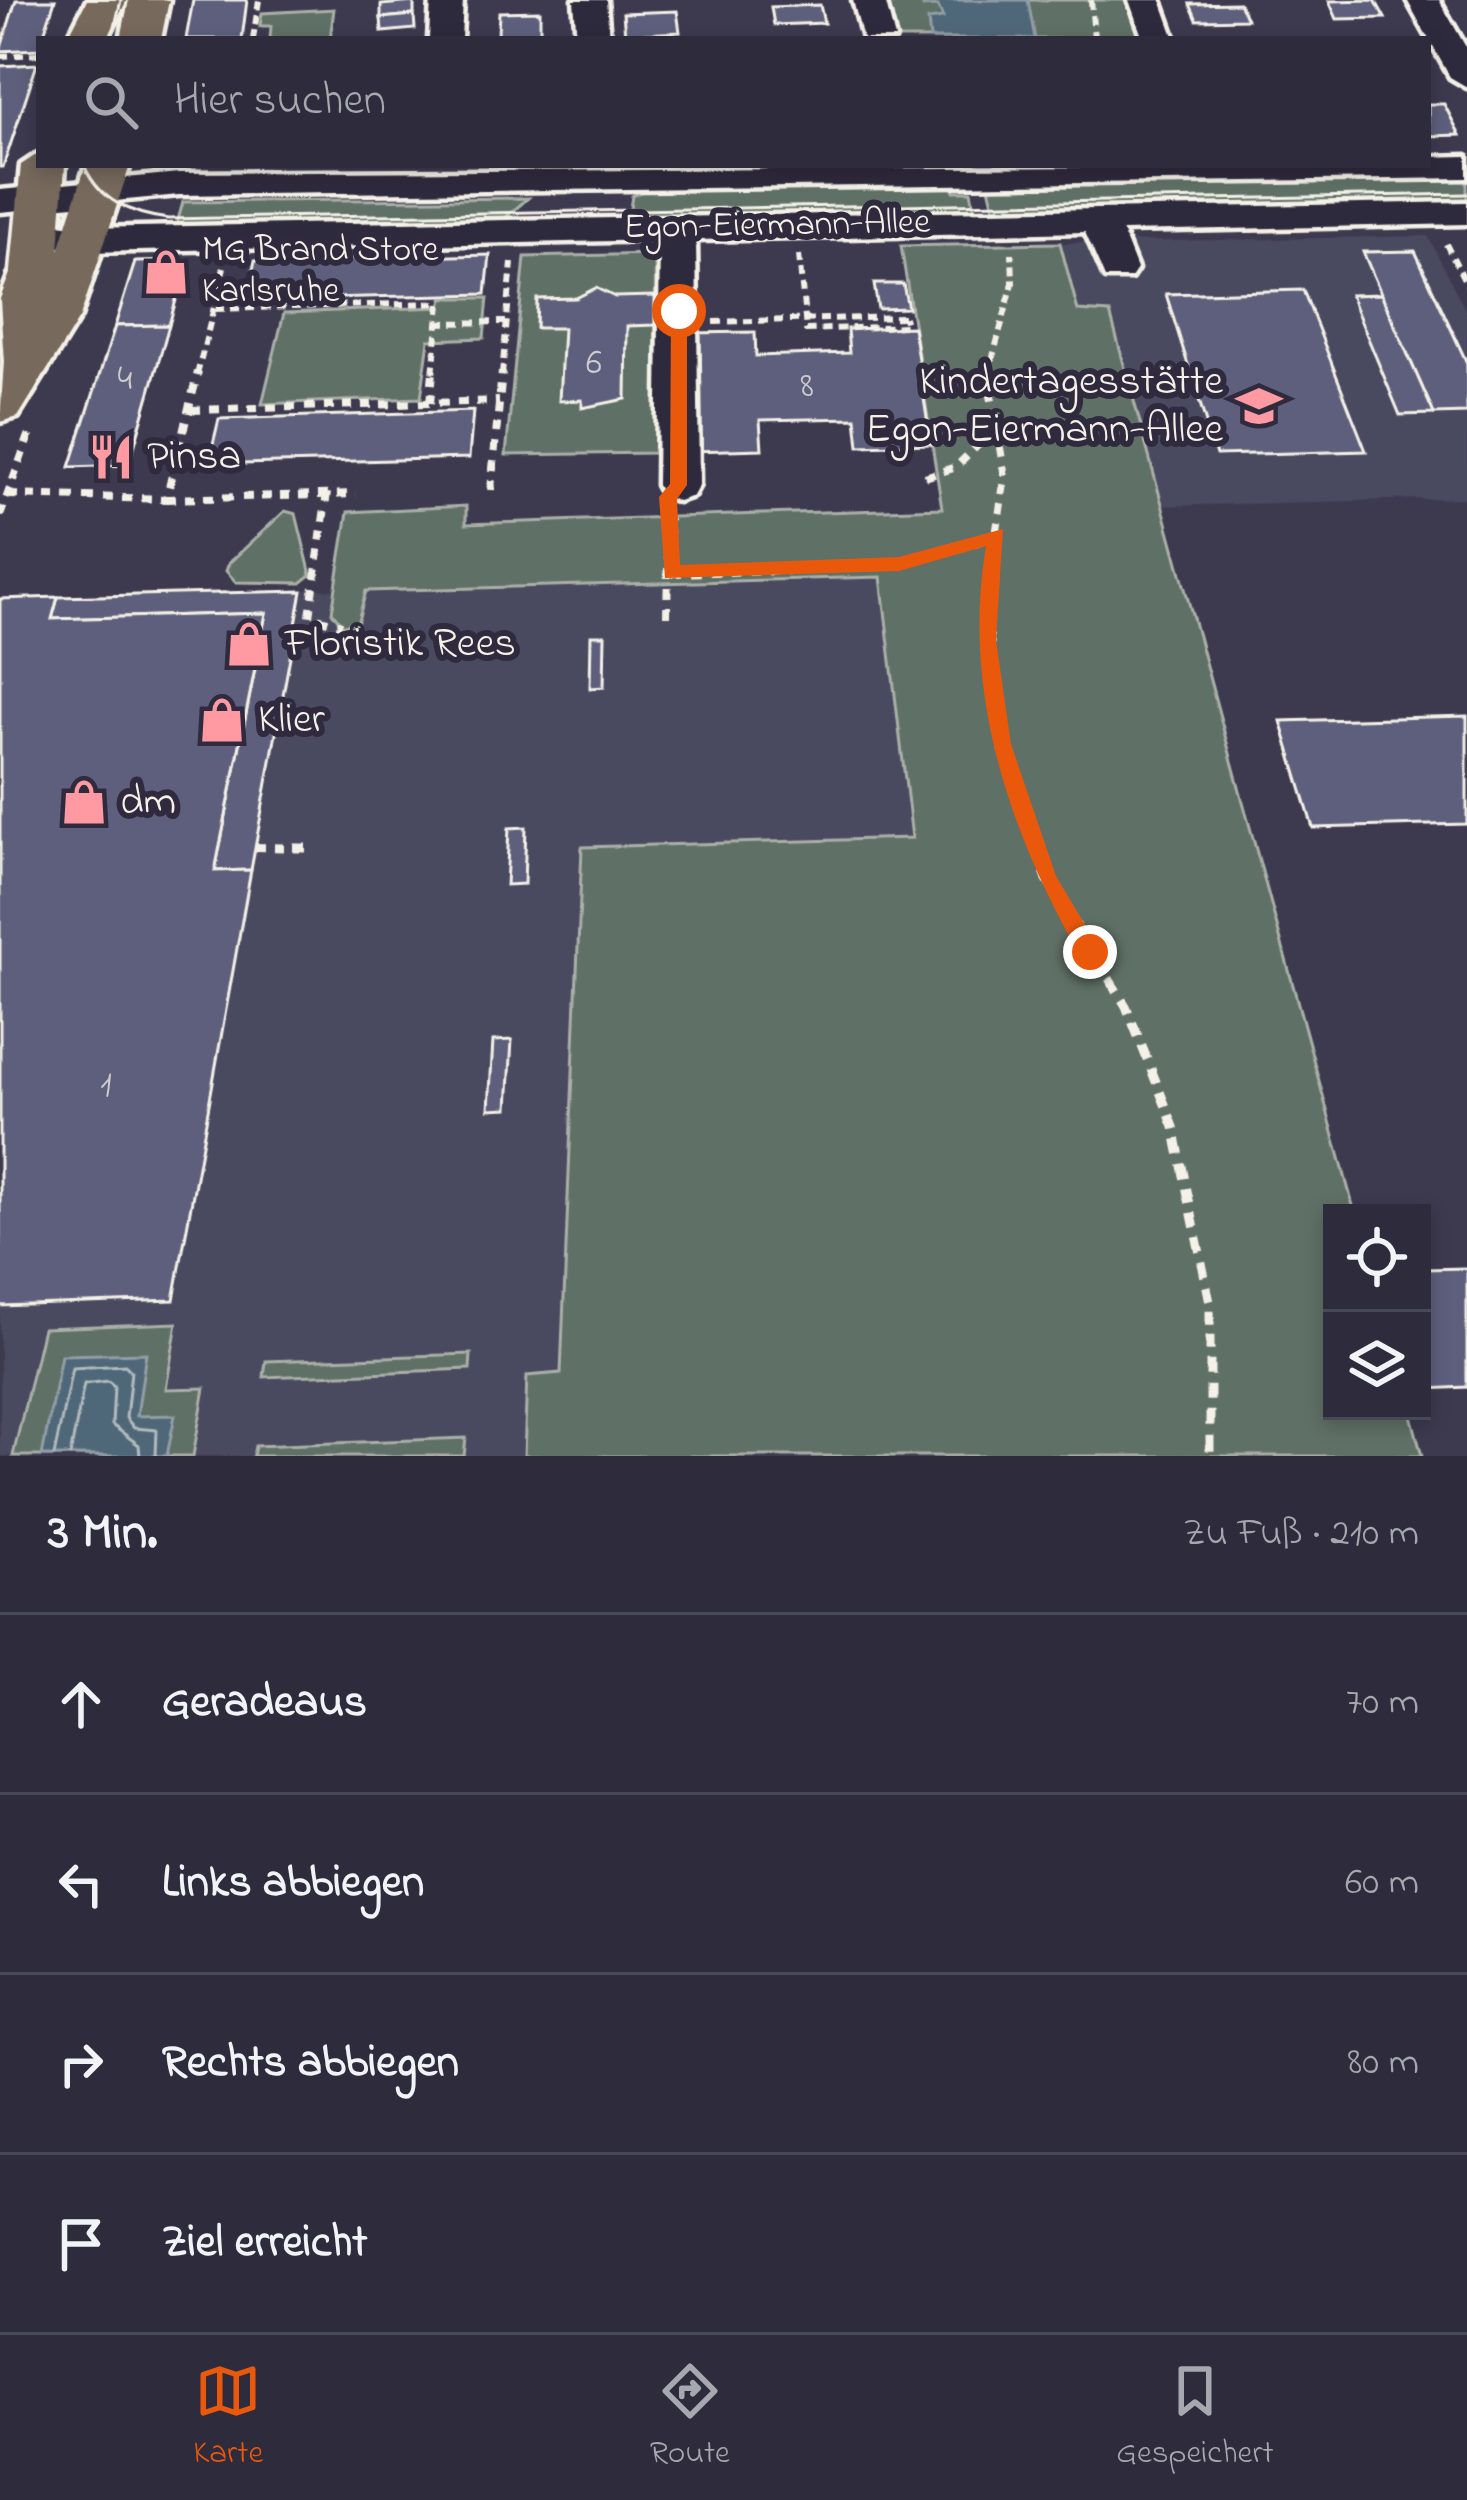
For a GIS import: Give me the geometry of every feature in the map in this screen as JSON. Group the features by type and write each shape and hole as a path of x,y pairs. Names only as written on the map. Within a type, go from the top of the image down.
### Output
{"main road":[{"path":"89,36 107,0"},
{"path":"142,36 149,0"},
{"path":"18,410 87,240 102,177"},
{"path":"0,369 34,271 25,205"}],"street":[{"path":"445,36 447,0"},
{"path":"590,0 592,36"},
{"path":"869,0 878,36"},
{"path":"1144,0 1158,36"},
{"path":"1423,0 1467,77"},
{"name":"Egon-Eiermann-Allee","path":"1431,167 1467,167"},
{"name":"Egon-Eiermann-Allee","path":"25,205 102,177 448,178 1058,168"},
{"path":"603,173 608,229"},
{"name":"Egon-Eiermann-Allee","path":"25,205 87,240 476,244 515,232 608,229 1449,213"},
{"path":"1099,220 1118,269"},
{"path":"678,227 678,485"}],"path":[{"path":"253,36 259,0"},
{"path":"1091,0 1094,36"},
{"path":"245,12 257,11"},
{"path":"0,56 36,54"},
{"path":"1449,213 1467,285"},
{"path":"1005,222 1015,265 986,368 1004,477 986,601 1001,744 1047,879 1126,1006 1174,1127 1210,1302 1210,1456"},
{"path":"678,323 805,320 904,317 906,326 806,330 805,320 796,227"},
{"path":"490,490 515,232"},
{"path":"166,499 227,253"},
{"path":"216,308 440,303 430,403"},
{"path":"438,322 506,322"},
{"path":"191,410 499,401"},
{"path":"0,516 8,496 18,410"},
{"path":"925,477 956,467 994,429"},
{"path":"667,616 672,573 668,497 678,485"},
{"path":"327,493 310,616 342,625"},
{"path":"8,496 166,499 356,494"},
{"path":"672,573 899,564 958,550 997,534"},
{"path":"255,848 306,848"}],"shaded area":[{"name":"Kindertagesstätte Egon-Eiermann-Allee","path":"1428,236 1467,313 1467,498 1162,506 1111,313 1078,312 1060,243"},
{"path":"881,576 913,838 582,848 561,1374 527,1376 524,1456 0,1456 0,597"}],"green space":[{"path":"878,0 1135,0 1147,36 887,36"},
{"path":"334,9 330,36 270,36 271,26 260,26 262,13"},
{"path":"1467,174 1467,207 1015,217 1012,208 994,208 988,182"},
{"path":"952,183 954,191 971,191 976,217 635,218 629,214 632,196 646,189"},
{"path":"528,198 504,219 176,227 183,202"},
{"path":"1060,243 1078,311 1110,313 1353,1204 1323,1204 1323,1420 1412,1420 1422,1456 524,1456 527,1376 561,1373 582,847 912,838 881,577 366,591 357,624 342,625 332,612 348,512 466,506 466,524 942,508 901,246"},
{"path":"655,254 657,453 506,455 525,257"},
{"path":"443,298 488,298 484,338 429,340 421,398 262,404 284,313 441,307"},
{"path":"285,511 296,514 311,575 301,583 236,582 226,571 229,563"},
{"path":"177,1323 166,1389 205,1388 193,1456 13,1456 43,1328"},
{"path":"471,1354 470,1369 264,1377 266,1361"},
{"path":"466,1438 464,1456 253,1456 255,1446"}],"water":[{"path":"922,0 1028,0 1034,36 930,36 928,20 943,18 938,6 923,7"},
{"path":"146,1353 137,1416 175,1415 167,1456 42,1456 61,1355"}],"building":[{"path":"16,0 55,0 43,36 36,36 36,49 0,51"},
{"path":"193,0 247,0 242,36 187,36"},
{"path":"1375,0 1385,18 1337,19 1329,1"},
{"path":"414,2 414,15 381,18 381,5"},
{"path":"1239,3 1247,19 1197,20 1190,4"},
{"path":"820,5 824,23 774,25 771,7"},
{"path":"540,11 540,34 498,35 499,12"},
{"path":"677,11 680,32 625,35 623,13"},
{"path":"414,15 415,29 382,32 381,18"},
{"path":"36,64 3,167 0,167 0,66"},
{"path":"1431,104 1444,104 1460,135 1431,136"},
{"path":"1415,251 1467,363 1467,413 1434,414 1363,252"},
{"path":"490,255 486,294 246,300 255,261"},
{"path":"187,261 169,325 115,326 135,262"},
{"path":"874,284 903,284 908,308 878,309"},
{"path":"596,288 615,297 655,296 655,325 627,326 626,399 582,408 582,400 559,401 563,328 536,328 537,299 576,298"},
{"path":"1303,290 1366,451 1216,455 1166,294"},
{"path":"1381,294 1434,414 1400,415 1350,295"},
{"path":"169,325 129,465 70,467 115,326"},
{"path":"913,327 931,444 859,446 856,418 760,420 762,449 693,451 690,333 755,332 756,356 849,353 847,329"},
{"path":"473,411 469,458 208,465 219,419"},
{"path":"302,591 251,870 215,871 266,613 52,619 58,597"},
{"path":"58,597 52,619 266,613 215,871 251,870 174,1300 0,1306 0,599"},
{"path":"591,635 605,635 604,687 590,688"},
{"path":"1467,716 1467,824 1313,828 1281,721"},
{"path":"526,827 524,884 506,885 509,828"},
{"path":"512,1040 508,1108 489,1109 493,1041"},
{"path":"1467,1268 1467,1387 1431,1389 1431,1269"}],"tram line":[{"path":"113,36 121,0"},
{"path":"86,168 118,204 168,219 1467,194"}],"place":[{"name":"MG Brand Store Karlsruhe","path":"166,272"},
{"name":"Kindertagesstätte Egon-Eiermann-Allee","path":"1259,406"},
{"name":"Pinsa","path":"111,457"},
{"name":"Floristik Rees","path":"249,644"},
{"name":"Klier","path":"222,720"},
{"name":"dm","path":"84,802"}],"route":[{"path":"679,311 678,485 668,497 672,573 899,564 958,550 997,534 986,601 1001,744 1047,879 1090,952"}]}
